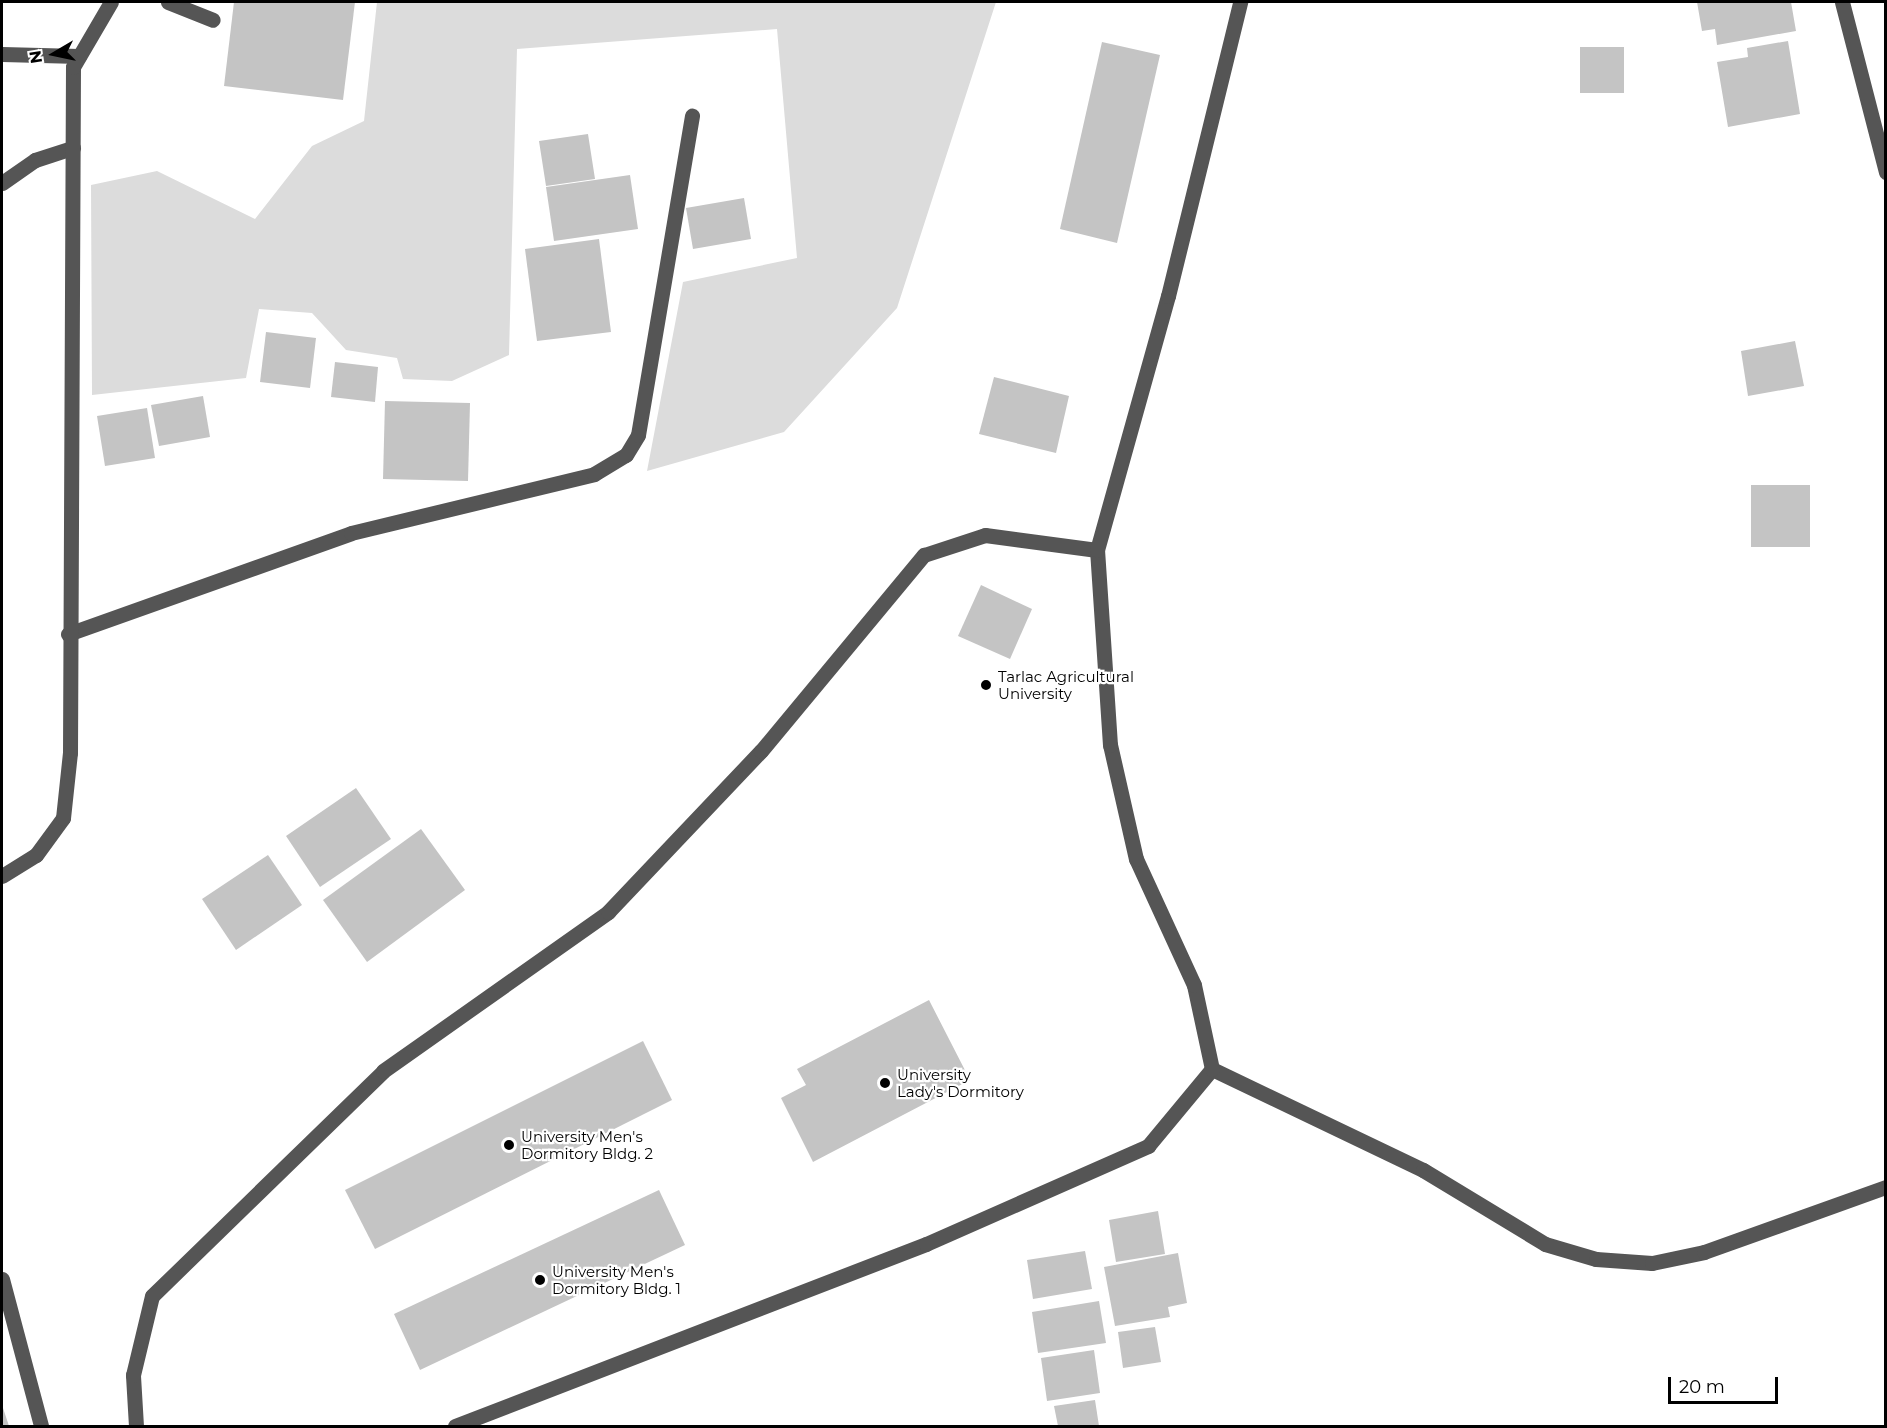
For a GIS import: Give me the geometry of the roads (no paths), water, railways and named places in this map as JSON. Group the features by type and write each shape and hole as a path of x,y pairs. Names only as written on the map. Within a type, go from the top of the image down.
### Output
{"street":[{"path":"2,876 36,855 63,818 70,753 68,634 74,67 111,2"},
{"path":"168,2 213,20"},
{"path":"1212,1069 1194,985 1136,859 1110,745 1097,550 1168,296 1240,2"},
{"path":"1842,2 1886,172"},
{"path":"2,54 79,56"},
{"path":"68,634 351,534 594,474 626,455 639,435 692,116"},
{"path":"2,183 35,160 73,147"},
{"path":"136,1426 133,1375 152,1296 384,1071 608,912 761,751 924,555 985,535 1097,550"},
{"path":"1212,1069 1423,1170 1545,1244 1596,1258 1652,1263 1704,1252 1886,1187"},
{"path":"455,1426 926,1245 1148,1146 1212,1069"},
{"path":"2,1279 41,1426"}],"place":[{"name":"Tarlac Agricultural University","path":"986,685"},
{"name":"University Lady's Dormitory","path":"885,1083"},
{"name":"University Men's Dormitory Bldg. 2","path":"509,1145"},
{"name":"University Men's Dormitory Bldg. 1","path":"540,1280"}]}
